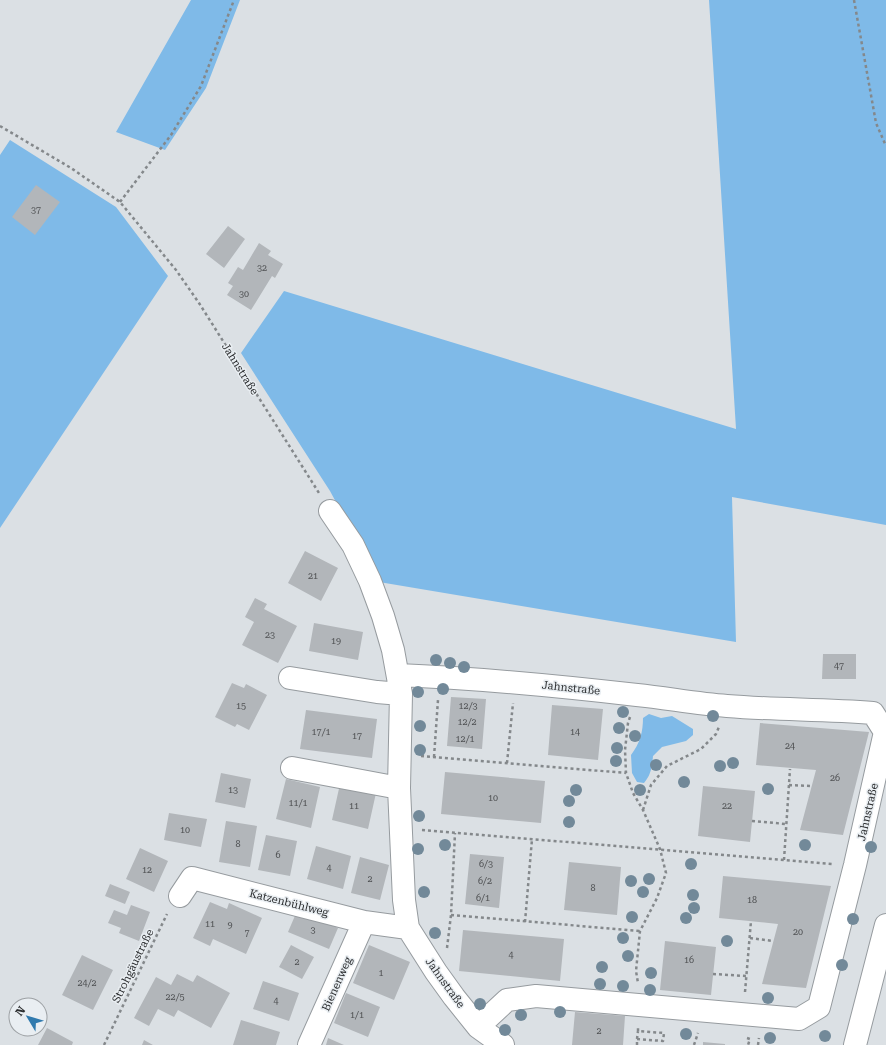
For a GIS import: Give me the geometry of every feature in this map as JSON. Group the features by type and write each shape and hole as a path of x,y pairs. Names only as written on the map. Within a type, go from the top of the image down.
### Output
{"street":[{"name":"Jahnstraße","path":"330,511 354,546 370,581 390,638 400,685 399,788 404,900 408,928 436,972 478,1027 503,1045"},
{"path":"290,678 377,692 400,685"},
{"name":"Jahnstraße","path":"400,685 455,678 638,695 726,706 823,709 873,713 885,732 855,865 819,1007 799,1019 536,996 507,1000 478,1027"},
{"path":"292,768 399,788"},
{"name":"Katzenbühlweg","path":"180,896 192,878 364,922 408,928"},
{"name":"Bienenweg","path":"309,1045 364,922"},
{"path":"855,1045 886,925"}],"path":[{"path":"120,202 171,135 201,86 234,0"},
{"path":"854,0 876,123 886,146"},
{"name":"Jahnstraße","path":"0,126 71,168 120,202 166,258 191,292 330,511"},
{"path":"434,757 439,694"},
{"path":"638,695 628,723 625,750 626,773 633,793 643,810 660,849 666,873 657,898 640,931 636,971 643,1006"},
{"path":"507,763 514,699"},
{"path":"643,810 651,785 668,766 701,749 716,734 725,714 726,706"},
{"path":"400,754 626,773"},
{"path":"784,860 790,768"},
{"path":"789,785 811,786"},
{"path":"752,821 786,824"},
{"path":"401,828 855,865"},
{"path":"436,972 445,963 451,916 455,833"},
{"path":"525,922 532,839"},
{"name":"Strohgäustraße","path":"104,1045 168,914 180,896"},
{"path":"451,916 640,931"},
{"path":"743,1014 751,921"},
{"path":"750,938 773,941"},
{"path":"713,974 746,976"},
{"path":"637,1039 638,1031"},
{"path":"694,1045 698,1033 705,1034"},
{"path":"743,1038 750,1039 748,1045"}],"shaded area":[{"path":"191,0 240,0 206,88 165,150 116,132"},
{"path":"709,0 886,0 886,525 732,497 736,642 379,582 330,491 241,353 284,291 736,429"},
{"path":"10,140 116,207 168,276 0,528 0,155"},
{"path":"649,714 661,718 672,716 693,729 693,735 686,741 662,747 653,756 651,771 644,783 637,782 632,773 631,755 637,746 640,737 643,718"}],"building":[{"path":"36,185 60,202 35,235 12,217"},
{"path":"228,226 245,239 224,268 206,254"},
{"path":"259,243 271,251 268,255 283,264 275,278 272,276 251,310 227,295 233,286 228,283 238,267 243,270"},
{"path":"305,551 338,568 321,601 288,583"},
{"path":"255,598 267,604 264,609 297,626 278,663 242,645 254,622 245,617"},
{"path":"314,623 363,632 358,660 309,651"},
{"path":"823,654 856,654 856,679 822,679"},
{"path":"232,683 244,688 246,684 267,695 249,730 237,724 235,727 215,717"},
{"path":"451,697 486,699 482,749 447,746"},
{"path":"552,705 603,709 598,760 548,755"},
{"path":"306,710 377,719 372,758 300,749"},
{"path":"760,723 869,732 843,835 800,830 816,770 756,765"},
{"path":"445,772 545,781 541,823 441,814"},
{"path":"221,773 251,779 245,808 215,802"},
{"path":"286,779 320,787 311,828 276,819"},
{"path":"340,784 376,793 368,829 332,820"},
{"path":"703,786 755,791 750,842 698,836"},
{"path":"169,813 207,819 201,847 164,840"},
{"path":"226,821 257,826 250,867 219,862"},
{"path":"266,835 297,841 290,876 258,870"},
{"path":"316,846 351,856 343,889 307,879"},
{"path":"140,848 168,861 154,892 126,879"},
{"path":"470,854 504,857 499,908 465,904"},
{"path":"360,857 389,865 380,900 351,893"},
{"path":"569,862 621,867 617,915 564,910"},
{"path":"723,876 831,886 806,988 762,984 778,924 719,918"},
{"path":"110,884 130,892 125,904 105,896"},
{"path":"210,902 227,909 229,903 262,918 246,954 213,939 210,946 193,938"},
{"path":"131,905 150,912 139,941 119,933 121,928 108,923 114,910 127,915"},
{"path":"297,911 338,928 329,949 288,932"},
{"path":"463,930 564,939 560,981 459,971"},
{"path":"665,941 716,947 711,995 660,990"},
{"path":"291,945 314,957 302,979 279,967"},
{"path":"369,945 410,962 394,1000 353,983"},
{"path":"82,955 113,970 93,1010 62,995"},
{"path":"177,974 193,982 197,975 230,993 211,1028 178,1010 174,1017 158,1009 149,1026 134,1018 156,977 171,985"},
{"path":"263,981 299,993 289,1021 253,1009"},
{"path":"346,993 380,1007 368,1037 334,1023"},
{"path":"575,1012 625,1016 623,1045 572,1045"},
{"path":"241,1020 280,1032 276,1045 233,1045"},
{"path":"48,1029 73,1042 72,1045 38,1045 42,1037 48,1037"},
{"path":"328,1038 344,1045 326,1045"},
{"path":"144,1040 153,1045 142,1045"},
{"path":"703,1042 725,1044 725,1045 703,1045"}]}
